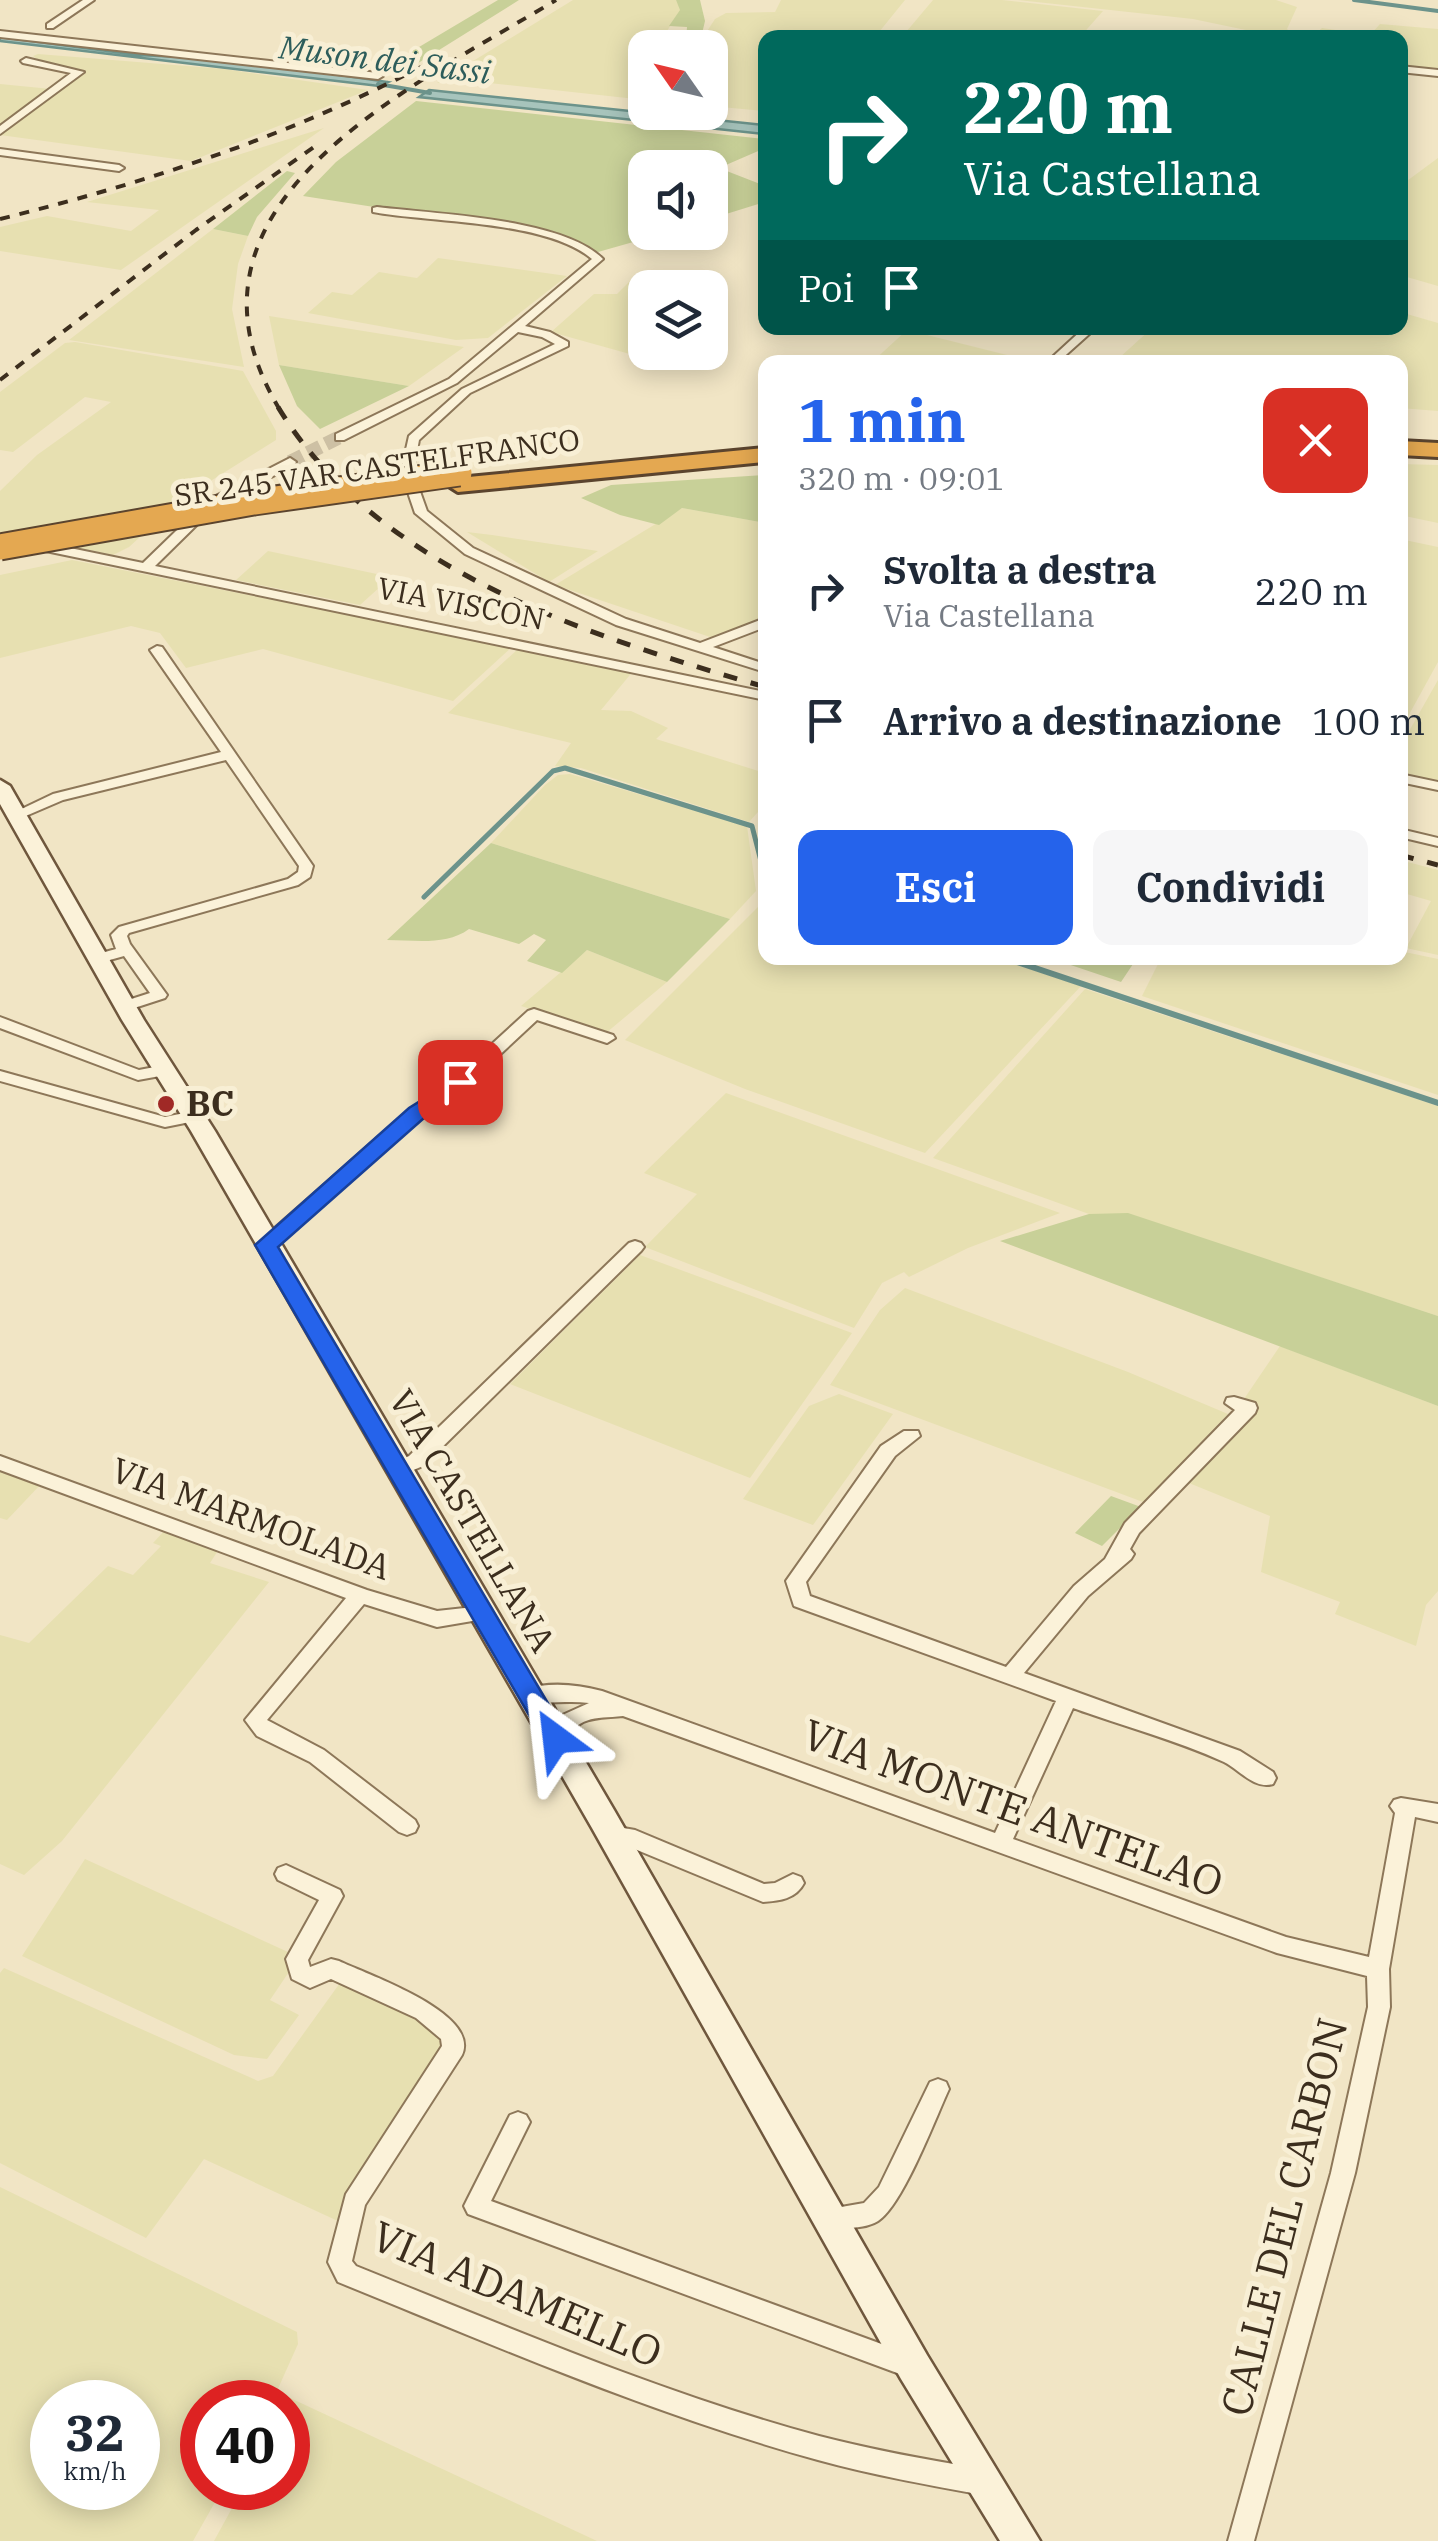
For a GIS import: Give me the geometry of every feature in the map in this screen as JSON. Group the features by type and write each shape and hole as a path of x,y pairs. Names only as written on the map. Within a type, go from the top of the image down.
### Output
{"highway":[{"path":"1408,439 1438,440"},
{"name":"SR 245 VAR CASTELFRANCO","path":"0,547 237,504 758,447"},
{"path":"1408,448 1438,450"},
{"name":"SR 245 VAR CASTELFRANCO","path":"0,558 458,479 758,456"}],"street":[{"path":"50,26 90,0"},
{"path":"0,34 378,76"},
{"path":"0,132 79,72 26,61"},
{"path":"1408,70 1438,74"},
{"path":"0,152 119,168"},
{"path":"340,437 453,381 598,256 549,235 377,210"},
{"name":"VIA VISCON","path":"517,328 564,344 466,391 412,439 407,472 421,513 450,540 621,622 758,666"},
{"path":"1060,355 1082,335"},
{"path":"146,567 212,504 290,462"},
{"name":"VIA VISCON","path":"0,538 758,695"},
{"path":"698,648 758,625"},
{"path":"112,953 124,930 294,882 305,874 306,866 157,650"},
{"path":"16,815 58,797 227,755"},
{"path":"1408,780 1438,786"},
{"name":"VIA CASTELLANA","path":"0,786 112,953 125,1006 194,1116 612,1834 914,2367 1021,2541"},
{"path":"1408,835 1438,842"},
{"path":"266,1245 416,1113 442,1099 534,1014 608,1038"},
{"path":"0,1022 138,1075 165,1070"},
{"path":"0,1076 165,1122 194,1116"},
{"path":"400,1469 416,1461 635,1246"},
{"path":"1008,1677 1123,1554 1132,1528 1248,1408 1234,1404"},
{"path":"910,1436 888,1451 796,1581 800,1601 1233,1757 1266,1778"},
{"name":"VIA MARMOLADA","path":"0,1463 360,1595 437,1619 483,1613"},
{"path":"360,1595 255,1720 264,1730 317,1756 408,1826"},
{"name":"VIA MONTE ANTELAO","path":"531,1695 587,1692 626,1710 1285,1946 1378,1968"},
{"path":"1000,1844 1066,1699"},
{"path":"556,1739 559,1729 577,1714 626,1710"},
{"name":"CALLE DEL CARBON","path":"1241,2541 1344,2173 1378,2007 1378,1968 1406,1811 1401,1806 1438,1813"},
{"path":"612,1834 627,1836 763,1893 779,1892 793,1883"},
{"name":"VIA ADAMELLO","path":"286,1874 332,1896 297,1959 300,1972 310,1979 331,1968 424,2011 452,2034 454,2048 354,2202 340,2262 348,2274 692,2411 852,2458 984,2482"},
{"path":"832,2218 870,2213 888,2195 938,2089"},
{"path":"518,2122 476,2206 914,2367"}],"shaded area":[{"path":"573,0 676,0 681,9 668,30 628,30 628,98 471,81 437,83"},
{"path":"781,0 905,0 881,30 758,30 758,110 728,108 728,30 708,30 715,19 726,13 775,12"},
{"path":"933,0 1002,0 1103,11 1086,30 908,30"},
{"path":"1018,0 1276,0 1297,7 1288,30 1246,30 1193,19"},
{"path":"1380,24 1438,29 1438,69 1408,66 1408,30 1375,30"},
{"path":"33,56 224,69 368,90 191,161 0,135 83,71 41,62"},
{"path":"0,84 51,89 0,125"},
{"path":"324,128 121,270 0,251 0,227 47,216 131,231 159,210 87,202"},
{"path":"1438,158 1438,286 1408,277 1408,180"},
{"path":"213,229 248,236 238,264 232,309 244,367 69,340"},
{"path":"438,258 567,276 488,338 456,340 308,313 332,292 352,295 379,272 417,278"},
{"path":"628,283 628,354 551,332 594,294 617,294"},
{"path":"1408,314 1438,323 1438,411 1408,409 1408,355 1122,355 1144,335 1408,335"},
{"path":"269,316 464,347 409,386 279,365"},
{"path":"902,335 927,335 1007,355 880,355"},
{"path":"65,343 243,371 276,431 276,440 182,499 129,547 113,555 0,532 0,491 37,455 111,402 85,397 13,452 0,450 0,392"},
{"path":"1408,464 1438,465 1438,523 1408,517"},
{"path":"682,508 758,522 758,622 713,638 555,585"},
{"path":"467,532 492,535 598,551 549,582"},
{"path":"1408,541 1438,547 1438,662 1408,716"},
{"path":"268,551 391,577 360,605 236,580"},
{"path":"72,560 512,647 453,701 263,649 186,668 160,633 131,626 0,658 0,575"},
{"path":"518,649 634,670 601,710 631,711 668,728 656,739 758,771 758,812 749,822 581,768 555,766 571,743 448,713"},
{"path":"1438,680 1438,783 1408,777 1408,733"},
{"path":"570,774 747,826 756,891 730,919 491,843 545,785 558,775"},
{"path":"1408,862 1438,870 1438,955 1408,948 1431,901 1408,894"},
{"path":"758,907 758,965 1017,965 1081,986 925,1153 745,1089 625,1040"},
{"path":"587,950 667,982 606,1033 521,1006"},
{"path":"1408,953 1438,959 1438,1095 1142,996 1158,965 1408,965"},
{"path":"1085,989 1438,1106 1438,1316 1128,1214 1089,1214 933,1158"},
{"path":"726,1093 1060,1213 968,1248 909,1277 904,1272 882,1283 854,1328 645,1247 697,1194 644,1173"},
{"path":"640,1255 852,1333 750,1478 510,1384"},
{"path":"905,1288 1228,1414 1143,1502 830,1385 880,1310"},
{"path":"1280,1346 1438,1406 1438,1591 1426,1605 1416,1646 1335,1614 1340,1602 1261,1572 1270,1516 1184,1481 1257,1406 1244,1399"},
{"path":"839,1394 893,1414 813,1525 743,1499 809,1406"},
{"path":"0,1469 41,1484 7,1520 0,1518"},
{"path":"166,1529 219,1549 210,1563 269,1582 62,1841 24,1875 0,1864 0,1635 29,1643 108,1566 133,1575 161,1546 153,1543"},
{"path":"85,1859 299,1957 270,2000 299,2015 267,2059 234,2055 22,1956"},
{"path":"4,1968 258,2081 273,2076 345,1976 446,2033 447,2052 361,2198 353,2228 204,2159 146,2238 0,2163 0,1973"},
{"path":"0,2187 297,2332 298,2344 282,2380 180,2380 180,2510 211,2510 193,2541 0,2541"},
{"path":"310,2407 597,2541 214,2541 231,2510 310,2510"}],"green space":[{"path":"498,0 519,0 399,75 377,72"},
{"path":"676,0 700,0 703,30 669,26 680,10"},
{"path":"416,101 628,124 628,130 682,130 758,138 758,151 728,164 728,150 628,150 628,243 598,252 548,234 303,196 336,162"},
{"path":"287,171 295,173 257,217 248,236 213,229"},
{"path":"728,172 758,183 758,204 728,213"},
{"path":"279,365 409,386 320,429 297,406"},
{"path":"758,475 758,522 682,508 659,525 620,515 581,498 611,485"},
{"path":"491,843 730,919 667,982 587,950 562,973 527,961 546,940 534,934 519,944 469,929 440,940 387,940"},
{"path":"1071,965 1132,965 1121,982"},
{"path":"1128,1213 1438,1316 1438,1406 1000,1241 1089,1214"},
{"path":"1111,1496 1141,1507 1102,1546 1075,1533"}],"water":[{"path":"0,37 138,55 227,59 388,82 379,86 0,41"},
{"path":"429,90 628,111 628,119 419,97"},
{"path":"728,121 758,124 758,133 728,130"}],"waterway":[{"path":"1354,0 1438,11"},
{"name":"Muson dei Sassi","path":"378,84 430,93"},
{"path":"424,897 553,771 565,768 752,826 758,850"},
{"path":"1026,965 1438,1103"}],"tunnel":[{"path":"290,462 340,437"}],"railway":[{"path":"280,409 250,337 250,271 275,213 317,160 373,114 556,0"},
{"path":"0,219 225,152 334,109 440,57"},
{"path":"0,380 196,230 321,142"},
{"path":"280,409 320,464 372,513 430,555 561,620 758,685"},
{"path":"1408,857 1438,865"}],"place":[{"name":"BC","path":"166,1104"}],"route":[{"path":"460,1082 442,1099 416,1113 266,1245 556,1739"}]}
